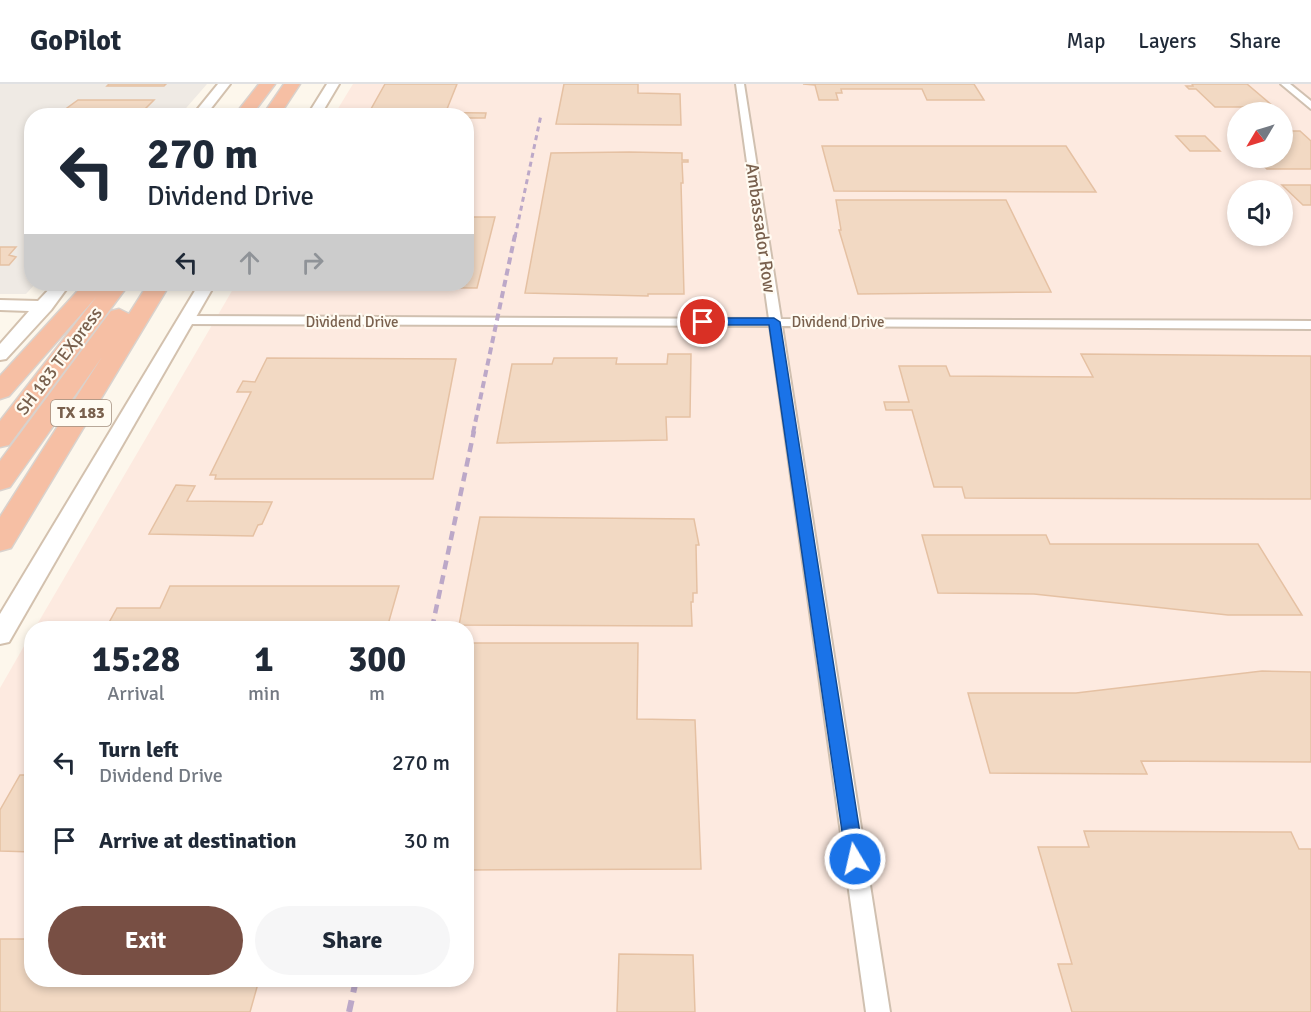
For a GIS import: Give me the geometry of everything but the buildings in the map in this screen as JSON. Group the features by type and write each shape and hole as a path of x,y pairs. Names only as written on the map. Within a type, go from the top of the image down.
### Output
{"highway":[{"path":"248,108 267,84"},
{"path":"276,108 292,84"},
{"path":"0,391 90,291"},
{"name":"SH 183 TEXpress","path":"0,439 113,291"},
{"name":"SH 183 TEXpress","path":"0,481 137,291"},
{"name":"TX 183","path":"0,541 155,291"}],"main road":[{"path":"204,108 224,84"},
{"path":"318,108 333,84"},
{"path":"0,355 57,291"},
{"path":"0,635 203,291"},
{"path":"0,305 45,306"},
{"path":"0,336 18,336"}],"street":[{"name":"Ambassador Row","path":"740,84 878,1012"},
{"path":"1285,84 1311,106"},
{"name":"Dividend Drive","path":"184,320 1311,325"}],"shaded area":[{"path":"0,84 207,84 186,108 24,108 24,291 29,291 26,294 0,294"},
{"path":"353,84 1311,84 1311,1012 0,1012 0,688 24,646 24,987 474,987 474,621 39,621 232,291 474,291 474,108 338,108"}],"railway":[{"path":"515,237 541,115"},
{"path":"473,433 515,235"},
{"path":"433,621 474,431"},
{"path":"349,1012 354,987"}],"route":[{"path":"703,322 774,322 855,859"}]}
